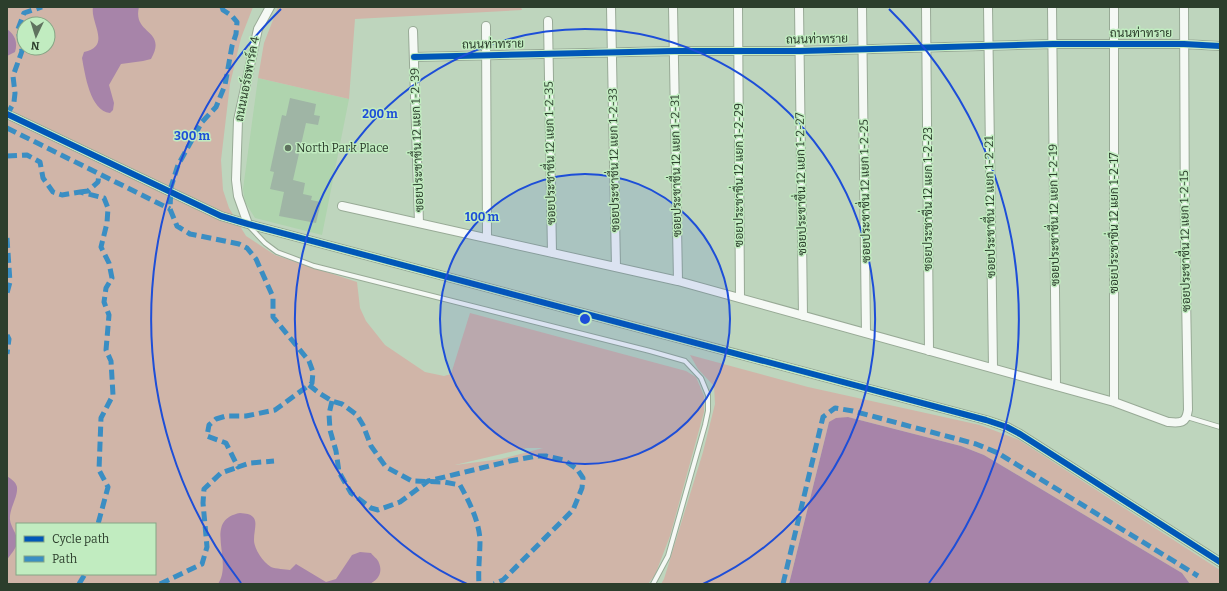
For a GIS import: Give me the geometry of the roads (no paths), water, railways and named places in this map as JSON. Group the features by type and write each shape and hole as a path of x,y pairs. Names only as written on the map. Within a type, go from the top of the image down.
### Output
{"street":[{"name":"ถนนนอร์ธพาร์ค 4","path":"248,224 238,196 236,180 238,120 258,29 270,7"},
{"name":"ซอยประชาชื่น 12 แยก 1-2-33","path":"611,7 616,267"},
{"name":"ซอยประชาชื่น 12 แยก 1-2-31","path":"673,7 678,281"},
{"name":"ซอยประชาชื่น 12 แยก 1-2-29","path":"738,7 740,298"},
{"name":"ซอยประชาชื่น 12 แยก 1-2-27","path":"799,7 803,316"},
{"name":"ซอยประชาชื่น 12 แยก 1-2-25","path":"862,7 866,333"},
{"name":"ซอยประชาชื่น 12 แยก 1-2-23","path":"926,7 929,351"},
{"name":"ซอยประชาชื่น 12 แยก 1-2-21","path":"988,7 993,368"},
{"name":"ซอยประชาชื่น 12 แยก 1-2-19","path":"1052,7 1056,386"},
{"name":"ซอยประชาชื่น 12 แยก 1-2-17","path":"1114,7 1114,402"},
{"name":"ซอยประชาชื่น 12 แยก 1-2-15","path":"1184,7 1187,417"},
{"name":"ซอยประชาชื่น 12 แยก 1-2-35","path":"548,21 552,253"},
{"path":"486,26 487,238"},
{"name":"ซอยประชาชื่น 12 แยก 1-2-39","path":"413,31 419,223"},
{"name":"ถนนท่าทราย","path":"414,57 674,51 863,50 1053,44 1184,44 1220,46"},
{"path":"7,114 221,216 1007,427 1027,438 1220,562"},
{"path":"342,206 678,281 1114,402 1168,422 1182,422 1187,417"}],"lane":[{"path":"248,224 265,244 277,252 314,266 685,361 701,378 708,395 708,410 668,556 653,584"},
{"path":"1187,417 1220,427"}],"place":[{"name":"North Park Place","path":"288,148"}]}
